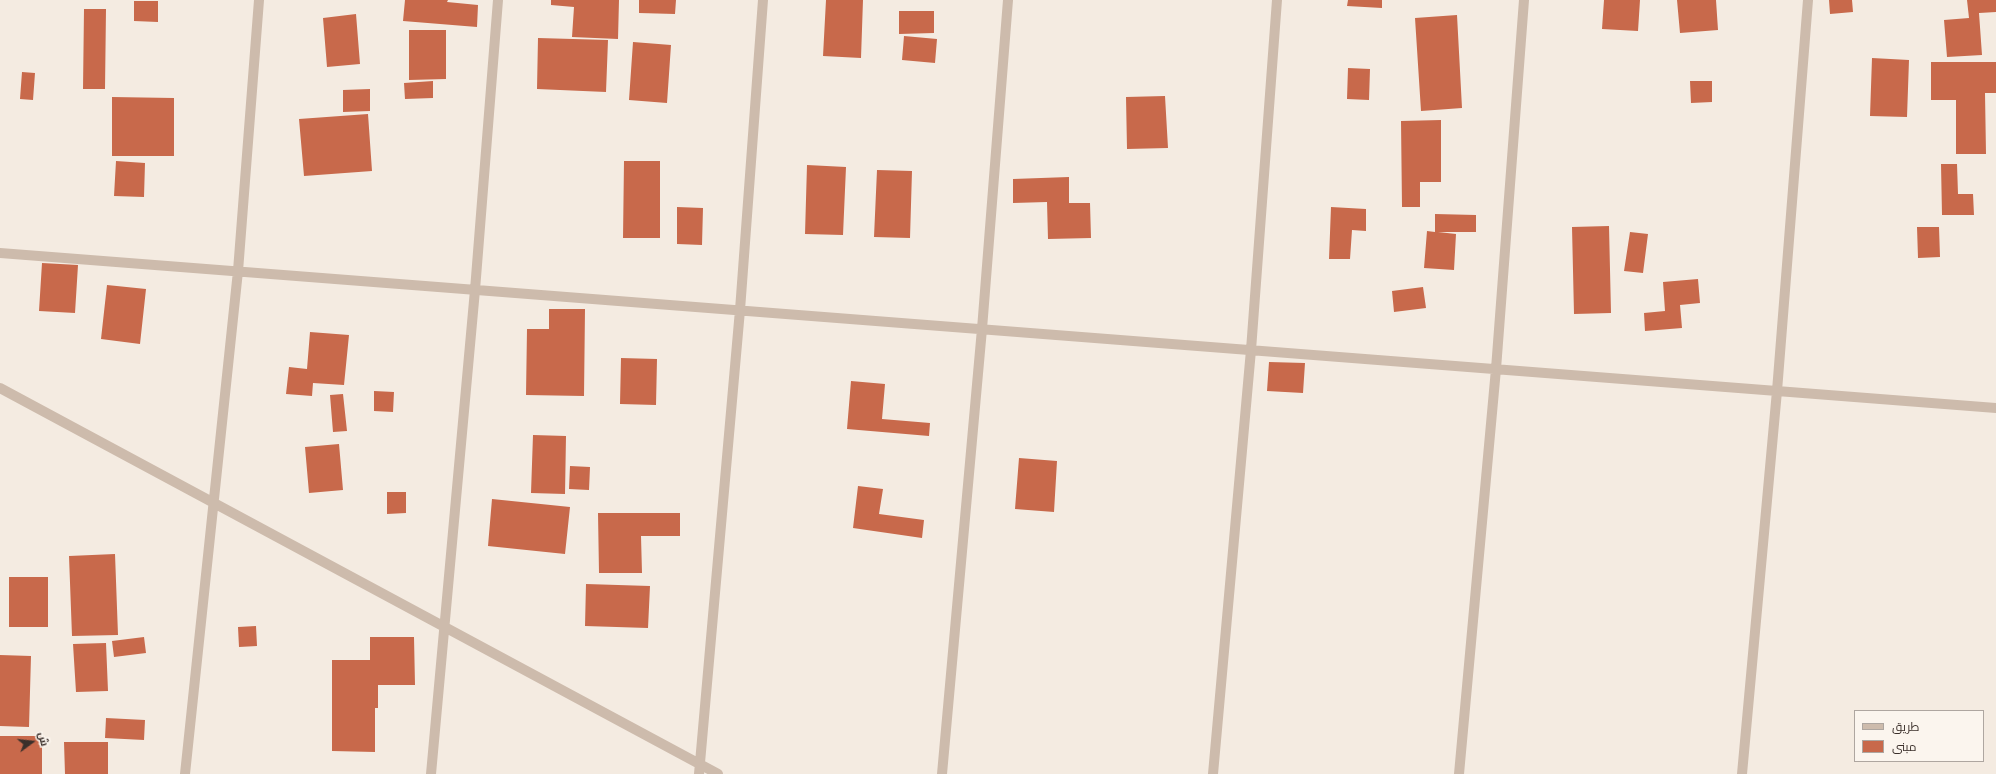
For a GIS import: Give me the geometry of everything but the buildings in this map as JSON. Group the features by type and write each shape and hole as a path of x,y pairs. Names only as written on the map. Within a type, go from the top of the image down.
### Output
{"street":[{"path":"185,774 238,271 259,0"},
{"path":"431,774 475,290 498,0"},
{"path":"700,769 740,310 763,0"},
{"path":"942,774 982,329 1008,0"},
{"path":"1213,774 1250,350 1277,0"},
{"path":"1459,774 1496,369 1524,0"},
{"path":"1742,774 1777,391 1808,0"},
{"path":"0,253 1996,408"},
{"path":"0,388 444,627 700,769 718,774"}]}
